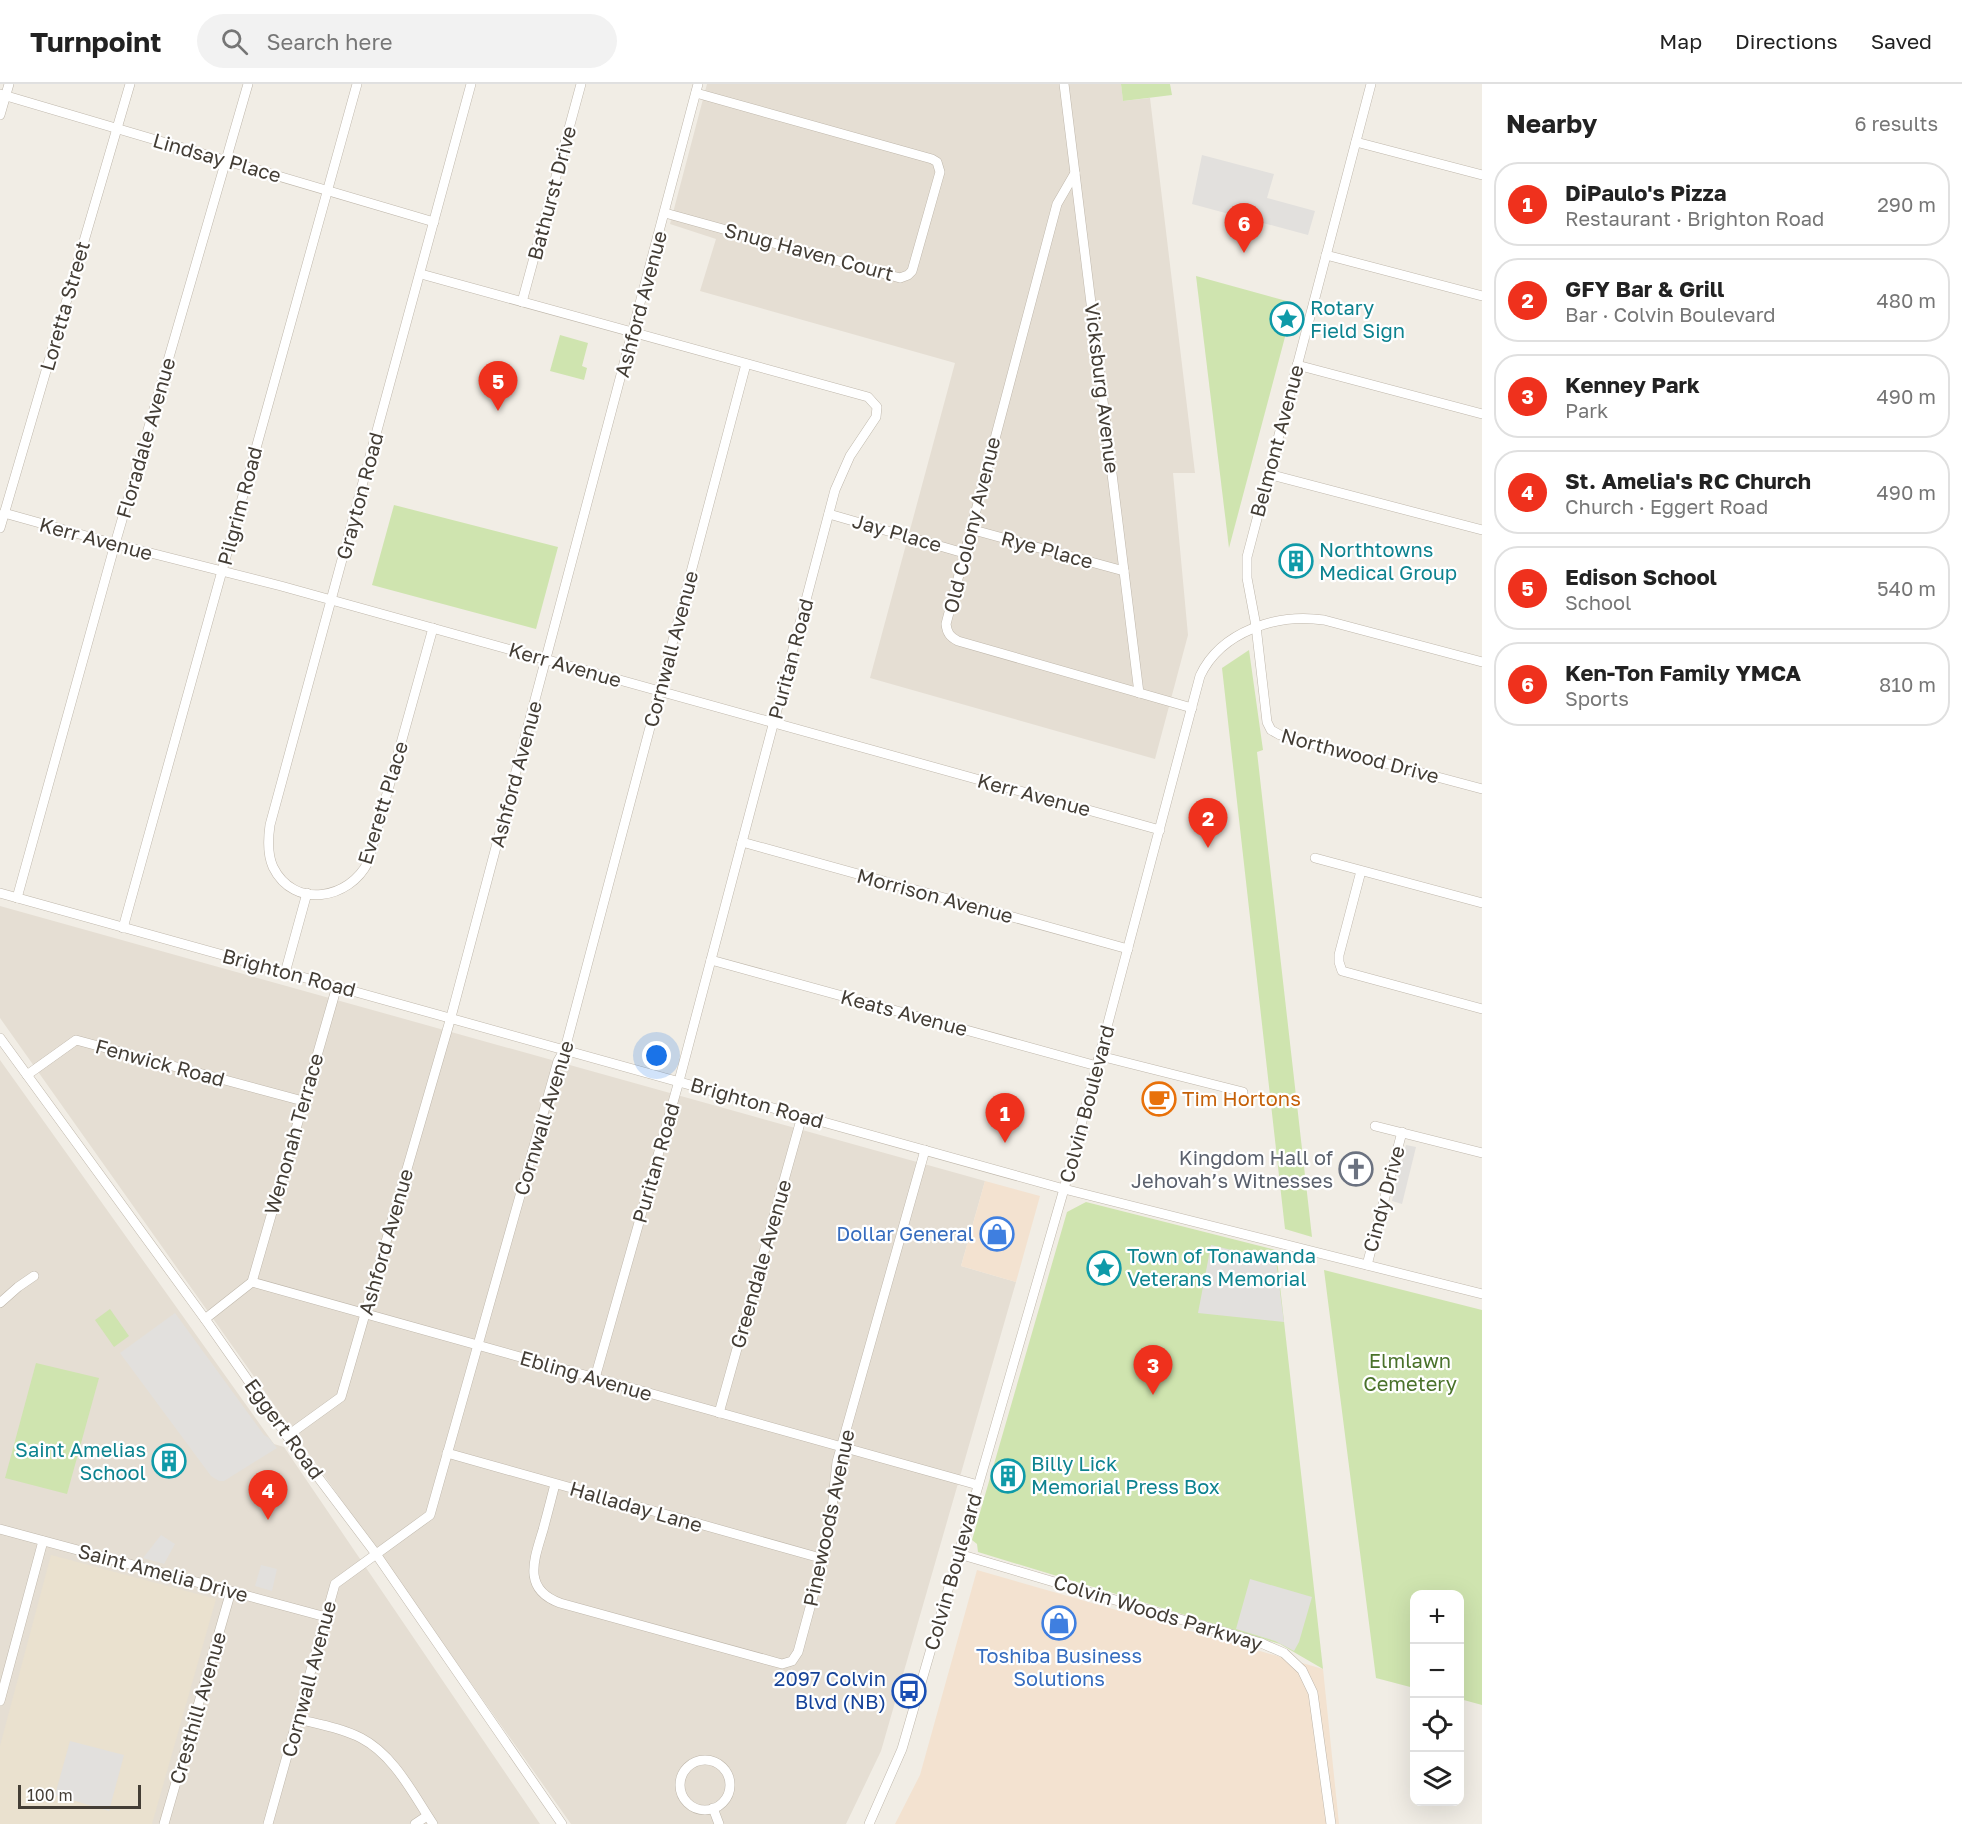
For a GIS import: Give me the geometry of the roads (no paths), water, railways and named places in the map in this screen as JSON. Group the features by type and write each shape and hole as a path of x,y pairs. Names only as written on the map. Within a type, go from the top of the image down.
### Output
{"street":[{"path":"0,115 3,94 9,84"},
{"name":"Loretta Street","path":"0,528 130,84"},
{"name":"Floradale Avenue","path":"17,898 115,544 248,84"},
{"name":"Pilgrim Road","path":"123,928 357,84"},
{"name":"Grayton Road","path":"306,893 293,888 279,875 271,861 268,838 270,825 471,84"},
{"name":"Bathurst Drive","path":"522,302 581,84"},
{"name":"Vicksburg Avenue","path":"1064,84 1139,693"},
{"name":"Belmont Avenue","path":"1256,626 1246,568 1249,546 1371,84"},
{"name":"Snug Haven Court","path":"665,213 900,278 912,271 940,172 937,162 932,159 697,88"},
{"name":"Ashford Avenue","path":"287,1436 341,1397 451,1017 697,88"},
{"name":"Lindsay Place","path":"3,94 434,222"},
{"path":"1356,142 1482,175"},
{"name":"Old Colony Avenue","path":"1075,173 1056,204 946,624 953,638 1192,708"},
{"path":"1326,255 1482,296"},
{"name":"Puritan Road","path":"421,274 868,397 877,407 876,417 862,436 844,469 829,514 679,1081 595,1378"},
{"name":"Cornwall Avenue","path":"268,1824 335,1584 430,1515 558,1061 566,1049 746,364"},
{"path":"1297,365 1482,414"},
{"path":"1268,474 1482,530"},
{"name":"Kerr Avenue","path":"4,513 331,600 1160,830"},
{"name":"Jay Place","path":"829,514 964,553"},
{"name":"Rye Place","path":"970,528 1124,571"},
{"name":"Colvin Boulevard","path":"869,1824 902,1749 959,1554 1064,1189 1200,676 1210,659 1223,647 1256,626 1289,619 1324,620 1482,662"},
{"name":"Northwood Drive","path":"1256,626 1267,722 1273,732 1482,789"},
{"name":"Everett Place","path":"306,893 323,895 342,890 358,879 368,862 433,628"},
{"name":"Morrison Avenue","path":"742,842 1128,949"},
{"path":"1315,858 1482,903"},
{"path":"1361,871 1339,962 1342,971 1482,1009"},
{"name":"Brighton Road","path":"0,893 1064,1189 1482,1294"},
{"path":"285,972 306,893"},
{"name":"Keats Avenue","path":"711,960 1096,1066"},
{"name":"Wenonah Terrace","path":"252,1282 337,986"},
{"name":"Eggert Road","path":"0,1038 205,1319 287,1436 376,1554 562,1824"},
{"name":"Fenwick Road","path":"27,1075 76,1040 303,1101"},
{"path":"1100,1056 1243,1092"},
{"name":"Greendale Avenue","path":"719,1413 802,1116"},
{"path":"1375,1126 1482,1153"},
{"name":"Cindy Drive","path":"1367,1265 1402,1132"},
{"name":"Pinewoods Avenue","path":"555,1484 533,1564 533,1572 544,1595 571,1606 782,1664 796,1658 829,1537 837,1462 925,1150"},
{"path":"0,1304 10,1293 34,1276"},
{"path":"205,1319 252,1282"},
{"name":"Ebling Avenue","path":"252,1282 978,1485"},
{"name":"Halladay Lane","path":"447,1454 824,1559"},
{"name":"Saint Amelia Drive","path":"0,1529 326,1617"},
{"path":"0,1701 43,1541"},
{"name":"Colvin Woods Parkway","path":"959,1554 1261,1642 1284,1653 1302,1670 1313,1693 1330,1824"},
{"name":"Cresthill Avenue","path":"164,1824 231,1591"},
{"path":"298,1719 349,1732 372,1744 390,1761 430,1820 415,1824"},
{"path":"698,1762 716,1763 728,1777 727,1796 724,1801 713,1808 707,1810 696,1808 682,1796 681,1778 687,1768 698,1762"},
{"path":"713,1808 719,1824"}],"place":[{"name":"Ken-Ton Family YMCA","path":"1244,253"},
{"name":"Rotary Field Sign","path":"1287,319"},
{"name":"Edison School","path":"498,411"},
{"name":"Northtowns Medical Group","path":"1296,561"},
{"name":"GFY Bar & Grill","path":"1208,848"},
{"name":"Tim Hortons","path":"1159,1099"},
{"name":"DiPaulo's Pizza","path":"1005,1143"},
{"name":"Kingdom Hall of Jehovah’s Witnesses","path":"1356,1169"},
{"name":"Dollar General","path":"997,1234"},
{"name":"Town of Tonawanda Veterans Memorial","path":"1104,1268"},
{"name":"Kenney Park","path":"1153,1395"},
{"name":"Saint Amelias School","path":"169,1461"},
{"name":"Billy Lick Memorial Press Box","path":"1008,1476"},
{"name":"St. Amelia's RC Church","path":"268,1520"},
{"name":"Toshiba Business Solutions","path":"1059,1623"},
{"name":"2097 Colvin Blvd (NB)","path":"909,1691"}],"park label":[{"name":"Elmlawn Cemetery","path":"1410,1372"}]}
